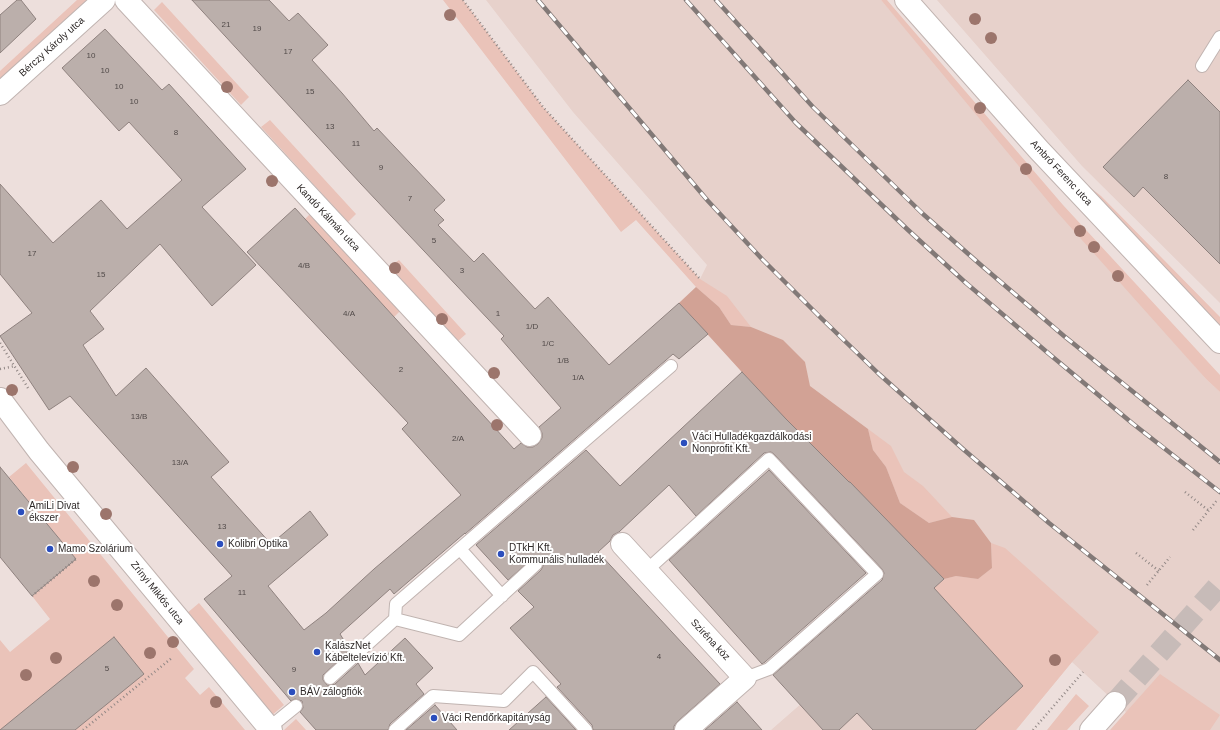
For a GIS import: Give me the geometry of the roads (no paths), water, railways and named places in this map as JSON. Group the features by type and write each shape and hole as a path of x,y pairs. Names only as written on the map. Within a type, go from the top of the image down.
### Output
{"street":[{"name":"Bérczy Károly utca","path":"0,94 104,0"},
{"name":"Kandó Kálmán utca","path":"126,0 530,435"},
{"name":"Ambró Ferenc utca","path":"906,0 1039,150 1220,342"},
{"name":"Zrínyi Miklós utca","path":"0,399 39,451 270,729"},
{"name":"Sziréna köz","path":"622,544 745,678"},
{"path":"686,730 745,678"},
{"path":"1091,730 1115,703"}],"lane":[{"path":"1202,66 1220,38"},
{"path":"330,678 395,619 396,604 671,366"},
{"path":"646,571 769,459 877,574 769,669 745,678"},
{"path":"460,549 502,596"},
{"path":"395,619 459,634 536,564"},
{"path":"395,730 433,696 504,701 533,672 586,730"},
{"path":"270,729 296,706"}],"tunnel":[{"path":"1115,703 1220,584"}],"railway":[{"path":"538,0 708,201 762,259 820,317 879,374 1049,523 1220,660"},
{"path":"686,0 796,123 907,229 966,283 1048,353 1132,423 1220,492"},
{"path":"716,0 813,107 923,214 1064,336 1220,462"}],"place":[{"name":"Váci Hulladékgazdálkodási Nonprofit Kft.","path":"684,443"},
{"name":"AmiLi Divat ékszer","path":"21,512"},
{"name":"Kolibri Optika","path":"220,544"},
{"name":"Mamo Szolárium","path":"50,549"},
{"name":"DTkH Kft. Kommunális hulladék","path":"501,554"},
{"name":"KalászNet Kábeltelevízió Kft.","path":"317,652"},
{"name":"BÁV zálogfiók","path":"292,692"},
{"name":"Váci Rendőrkapitányság","path":"434,718"}]}
